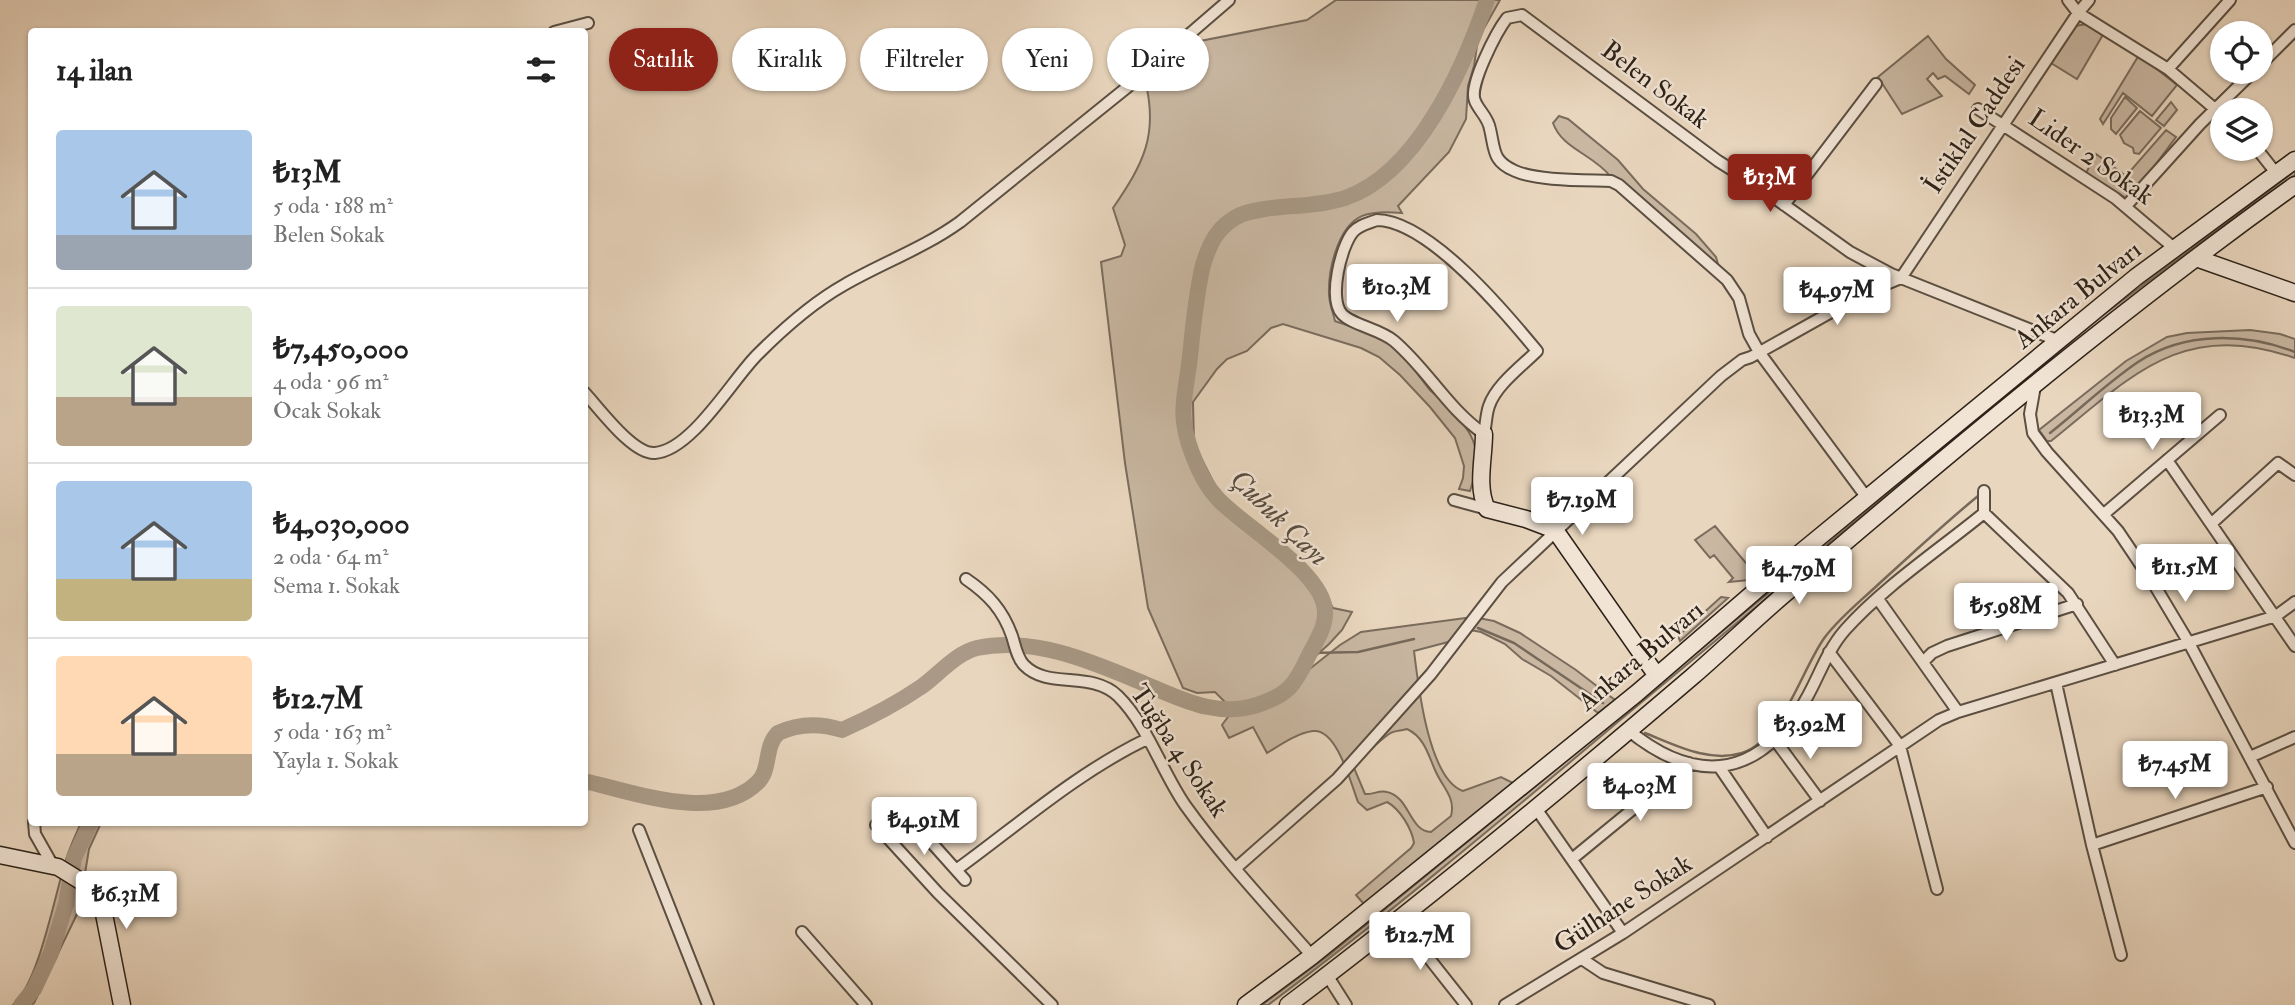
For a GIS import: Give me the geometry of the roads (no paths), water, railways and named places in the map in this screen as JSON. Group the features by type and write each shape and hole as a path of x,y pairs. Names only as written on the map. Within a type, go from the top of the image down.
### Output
{"main road":[{"name":"Ankara Bulvarı","path":"1246,1005 1312,956 1657,676 1867,498 2174,248 2295,160"},
{"name":"Ankara Bulvarı","path":"1288,1005 1398,919 1628,730 1880,513 2035,386 2196,258 2295,186"},
{"path":"2196,258 2295,293"},
{"path":"1485,434 1482,487 1483,501 1487,509 1555,530 1657,676"},
{"path":"0,855 55,866 85,882 97,895 104,914 122,1005"}],"street":[{"path":"588,396 638,449 655,453 670,449 711,412 757,354 824,298 846,284 933,241 961,222 1154,66 1229,0"},
{"path":"2068,0 2078,13 2168,69 2210,104"},
{"name":"İstiklal Caddesi","path":"1901,278 2002,123 2089,0"},
{"path":"2168,69 2230,0"},
{"name":"Belen Sokak","path":"1759,352 1749,334 1739,298 1727,280 1619,185 1611,181 1523,175 1500,162 1493,150 1489,122 1475,103 1474,86 1507,18 1522,15 1717,161 1850,252 1901,278 2059,341"},
{"path":"569,28 588,23"},
{"path":"2273,52 2295,30"},
{"path":"1784,205 1876,84"},
{"path":"2231,98 2243,84"},
{"name":"Lider 2 Sokak","path":"1978,109 2126,206 2174,248"},
{"path":"2126,206 2210,121"},
{"path":"2266,161 2276,173"},
{"path":"1391,220 1418,235 1467,275 1506,313 1537,351 1493,399 1489,406 1485,434 1466,421 1393,340 1376,329 1350,320 1339,309 1336,281 1353,232 1366,223 1391,220"},
{"path":"1236,868 1337,779 1430,674 1502,582 1721,376 1736,364 1867,292 1901,278"},
{"path":"1759,352 1867,498"},
{"path":"2035,386 2030,414 2033,433 2118,531 2155,586 2189,643 2295,843"},
{"path":"2104,514 2220,415"},
{"path":"2167,460 2295,646"},
{"path":"2211,523 2278,463 2295,475"},
{"path":"1984,491 1984,513 2077,604 2115,665"},
{"path":"1454,500 1487,509"},
{"path":"1628,730 1657,750 1689,763 1720,768 1752,756 1775,740 1800,709 1829,653 1857,618 1984,513"},
{"name":"Tuğba 4 Sokak","path":"966,579 991,597 1010,631 1023,664 1040,674 1092,681 1106,687 1124,703 1196,820 1312,956"},
{"path":"1878,599 1958,712"},
{"name":"Gülhane Sokak","path":"1504,1005 1623,933 1939,720 2276,617 2295,602"},
{"path":"1923,662 1932,653 1947,646 2077,604"},
{"path":"1829,653 1900,746 1937,888"},
{"path":"2056,683 2092,845 2121,955"},
{"path":"2250,757 2295,737"},
{"path":"956,870 1092,771 1122,751 1147,739"},
{"path":"1775,740 1820,801"},
{"path":"1572,859 1689,763"},
{"path":"1720,768 1767,837"},
{"path":"2092,845 2267,787"},
{"path":"1535,807 1623,933"},
{"path":"906,814 965,880"},
{"path":"876,825 938,893 1052,1005"},
{"path":"34,826 35,834 55,866"},
{"path":"639,830 708,1005"},
{"path":"1398,919 1466,1005"},
{"path":"802,932 859,1002"},
{"path":"1582,959 1603,973 1709,1005"},
{"path":"1327,975 1346,1005"}],"waterway":[{"name":"Çubuk Çayı","path":"588,782 650,797 698,803 720,801 741,794 762,777 771,745 778,733 810,725 842,730 902,699 969,651 998,645 1020,645 1063,653 1105,667 1186,701 1213,708 1257,705 1289,688 1299,675 1322,629 1325,612 1321,597 1298,566 1230,510 1214,494 1197,466 1185,429 1184,399 1203,265 1216,235 1240,215 1345,198 1371,185 1395,166 1435,115 1465,56 1487,0"},
{"path":"2050,433 2138,362 2175,345 2215,338 2236,339 2256,341 2295,352"},
{"path":"1645,733 1692,751 1717,756 1742,753 1756,746 1780,719 1831,629 1978,496"},
{"path":"1478,628 1514,643 1603,703"},
{"path":"1310,653 1358,652 1414,639"},
{"name":"Çubuk Çayı","path":"21,1005 34,989 51,953 66,904 74,858 89,826"}]}
